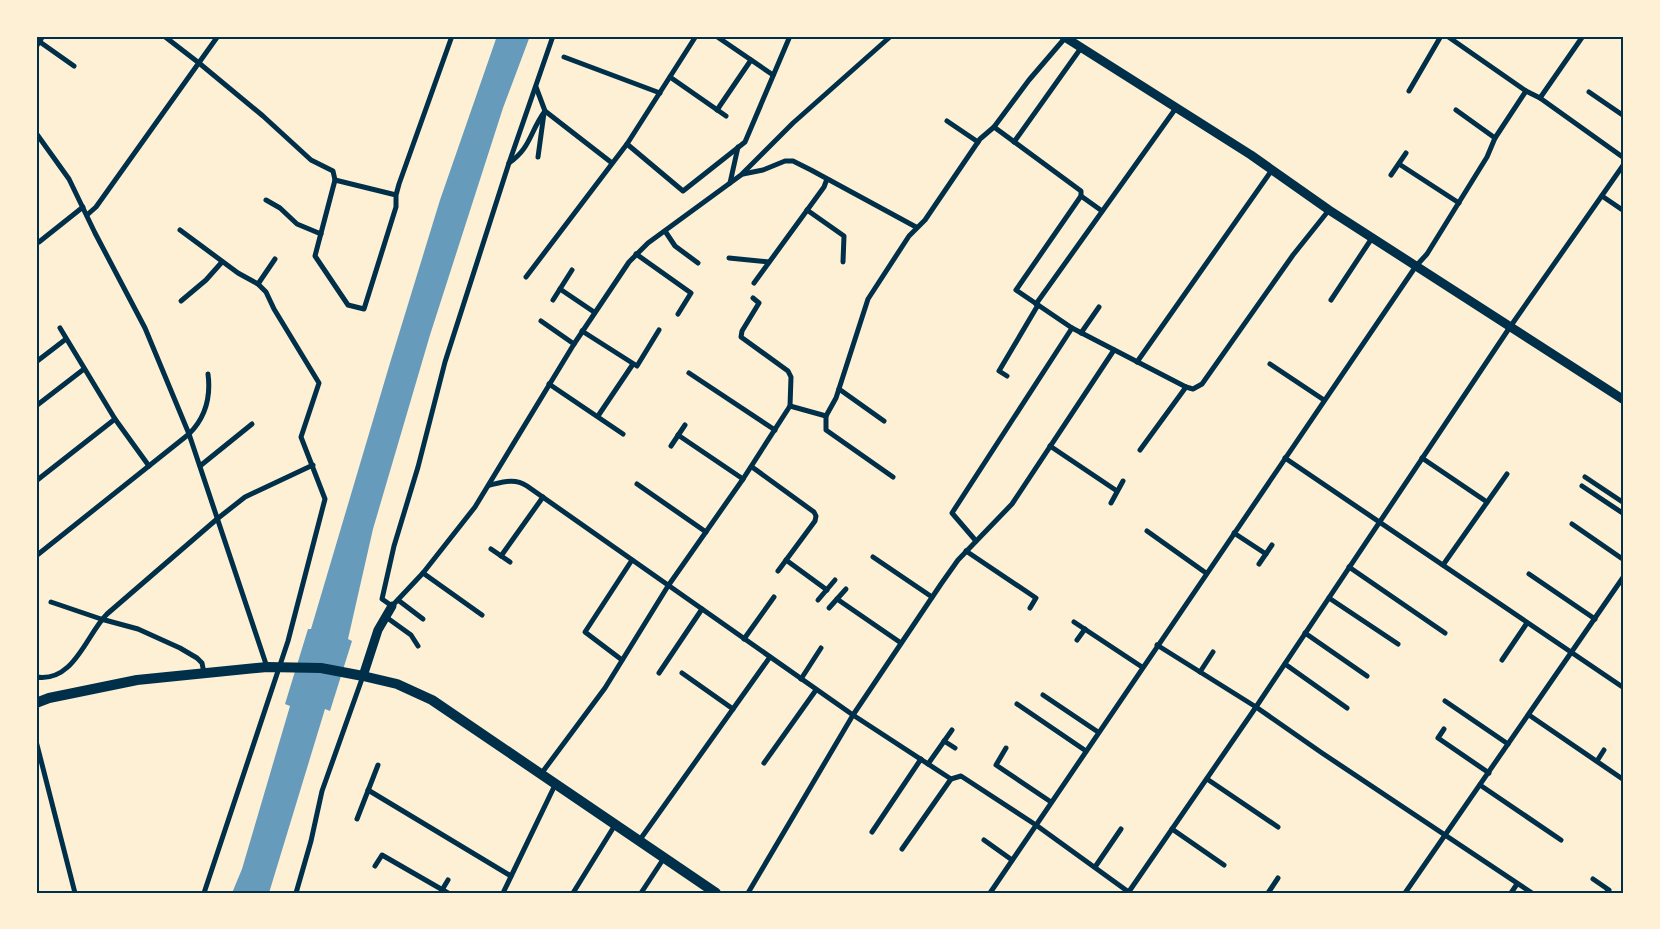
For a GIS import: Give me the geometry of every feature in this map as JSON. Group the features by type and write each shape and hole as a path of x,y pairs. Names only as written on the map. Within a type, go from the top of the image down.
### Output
{"main road":[{"path":"36,703 49,698 137,680 267,667 321,668 397,684 432,700 712,892"}],"street":[{"path":"36,47 43,36"},
{"path":"164,36 263,116 312,160 333,171 335,180 315,256 348,305 364,309 396,207 396,195 452,36"},
{"path":"87,215 96,208 218,36"},
{"path":"423,619 395,603 382,600 394,546 418,467 445,362 509,163 553,36"},
{"path":"526,278 627,144 696,36"},
{"path":"716,36 774,74"},
{"path":"627,144 683,191 745,142 790,36"},
{"path":"296,893 311,841 322,791 378,630 395,603 423,573 465,521 490,485 549,384 611,286 636,254 741,175 793,123 890,36"},
{"path":"1409,91 1440,36"},
{"path":"1447,36 1526,91 1540,98 1624,158"},
{"path":"1540,98 1582,36"},
{"path":"892,477 826,430 826,416 839,389 868,299 978,142 994,127 1064,37 1272,170 1329,210 1624,400"},
{"path":"40,42 74,66"},
{"path":"1014,142 1081,48"},
{"path":"564,58 660,93"},
{"path":"718,110 751,60"},
{"path":"670,77 726,116"},
{"path":"535,87 545,111 612,163"},
{"path":"990,893 1324,400 1416,266 1427,254 1487,157 1495,138 1526,91"},
{"path":"1589,92 1624,116"},
{"path":"1008,376 998,371 1037,305 1176,108"},
{"path":"1456,110 1495,138"},
{"path":"538,157 545,111"},
{"path":"509,163 519,156 526,147 535,125 545,111"},
{"path":"947,121 978,142"},
{"path":"994,127 1081,191 1081,196 1016,290 1072,328 1193,389 1202,384 1293,255 1329,210"},
{"path":"36,133 68,179 145,328 190,434 267,667"},
{"path":"730,183 738,146"},
{"path":"1391,175 1406,153"},
{"path":"741,175 763,170 785,161 801,164 916,228"},
{"path":"1399,164 1459,203"},
{"path":"902,849 952,779 961,776 1036,825 1129,892 1285,664 1510,327 1624,164"},
{"path":"1137,362 1272,170"},
{"path":"754,283 824,187 827,179"},
{"path":"335,180 396,195"},
{"path":"1081,196 1102,211"},
{"path":"1602,196 1624,211"},
{"path":"266,200 280,208 297,224 321,234"},
{"path":"39,242 83,206"},
{"path":"807,210 844,236 843,262"},
{"path":"180,230 222,262 258,284 266,292 274,309 319,383 300,437 325,498 281,667 204,893"},
{"path":"665,232 675,246 698,262"},
{"path":"1331,300 1372,238"},
{"path":"636,254 691,293 678,314"},
{"path":"729,258 769,262"},
{"path":"258,284 275,259"},
{"path":"181,302 206,280 222,262"},
{"path":"553,300 572,270"},
{"path":"560,289 594,312"},
{"path":"540,774 605,688 668,586 752,467 790,406 791,377 788,371 741,337 742,331 759,303 753,298"},
{"path":"1081,333 1100,307"},
{"path":"541,321 574,344"},
{"path":"60,328 115,420 149,466"},
{"path":"976,541 952,513 1072,328"},
{"path":"582,331 637,366 659,330"},
{"path":"36,362 66,339"},
{"path":"748,893 853,716 932,597 966,551 1012,504 1114,350"},
{"path":"598,416 633,364"},
{"path":"1270,364 1324,400"},
{"path":"36,406 84,369"},
{"path":"689,373 775,430"},
{"path":"36,556 190,434 203,417 208,401 210,387 208,374"},
{"path":"549,384 624,434"},
{"path":"1140,450 1186,387"},
{"path":"839,389 884,421"},
{"path":"790,406 826,416"},
{"path":"36,481 115,420"},
{"path":"200,466 252,424"},
{"path":"671,446 685,425"},
{"path":"678,436 743,479"},
{"path":"1050,446 1117,491"},
{"path":"1285,458 1624,688"},
{"path":"1422,458 1487,502"},
{"path":"36,677 52,677 61,673 84,648 101,619 217,518 245,497 313,465"},
{"path":"752,467 814,512 816,516 778,571"},
{"path":"1443,565 1506,474"},
{"path":"1585,476 1624,503"},
{"path":"1111,503 1123,481"},
{"path":"490,485 505,482 521,482 853,716 952,779"},
{"path":"637,484 706,532"},
{"path":"1582,486 1624,514"},
{"path":"501,556 543,497"},
{"path":"1572,524 1624,560"},
{"path":"1147,531 1206,573"},
{"path":"1234,532 1266,554"},
{"path":"1259,564 1272,545"},
{"path":"491,549 510,562"},
{"path":"966,551 1036,598 1030,608"},
{"path":"873,557 932,597"},
{"path":"622,660 584,632 632,560"},
{"path":"786,560 827,590"},
{"path":"1349,567 1445,633"},
{"path":"423,573 482,615"},
{"path":"1529,574 1595,618"},
{"path":"1405,893 1624,576"},
{"path":"818,600 835,580"},
{"path":"829,608 846,589"},
{"path":"744,639 774,597"},
{"path":"1329,598 1398,644"},
{"path":"837,599 901,643"},
{"path":"51,602 138,629 180,648 202,663 204,673"},
{"path":"658,673 702,609"},
{"path":"386,617 411,635 418,646"},
{"path":"1074,622 1142,667"},
{"path":"1502,660 1528,622"},
{"path":"1078,640 1085,629"},
{"path":"1305,633 1367,676"},
{"path":"1157,645 1256,707 1532,893"},
{"path":"801,679 821,648"},
{"path":"1200,672 1213,652"},
{"path":"639,841 770,657"},
{"path":"1285,664 1348,708"},
{"path":"682,673 733,709"},
{"path":"764,763 816,690"},
{"path":"1043,695 1098,732"},
{"path":"1445,700 1508,744"},
{"path":"1017,704 1086,751"},
{"path":"1529,715 1624,780"},
{"path":"1444,729 1438,738 1488,773"},
{"path":"928,764 952,730"},
{"path":"36,740 75,893"},
{"path":"944,740 955,748"},
{"path":"1006,748 996,765 1051,802"},
{"path":"1596,761 1604,750"},
{"path":"872,832 921,759"},
{"path":"357,819 378,765"},
{"path":"1206,779 1278,827"},
{"path":"503,893 555,785"},
{"path":"1480,785 1561,840"},
{"path":"368,790 511,876"},
{"path":"573,893 615,825"},
{"path":"1095,867 1120,829"},
{"path":"1172,829 1224,865"},
{"path":"984,840 1012,860"},
{"path":"375,866 382,855 445,891 448,880"},
{"path":"641,893 664,858"},
{"path":"1268,893 1278,878"},
{"path":"1593,879 1608,890 1606,893"},
{"path":"1511,893 1517,884"}],"water":[{"path":"497,36 530,36 503,108 430,335 373,529 348,639 352,641 330,711 325,709 269,893 232,893 242,869 290,706 285,704 308,629 311,629 440,200"}]}
